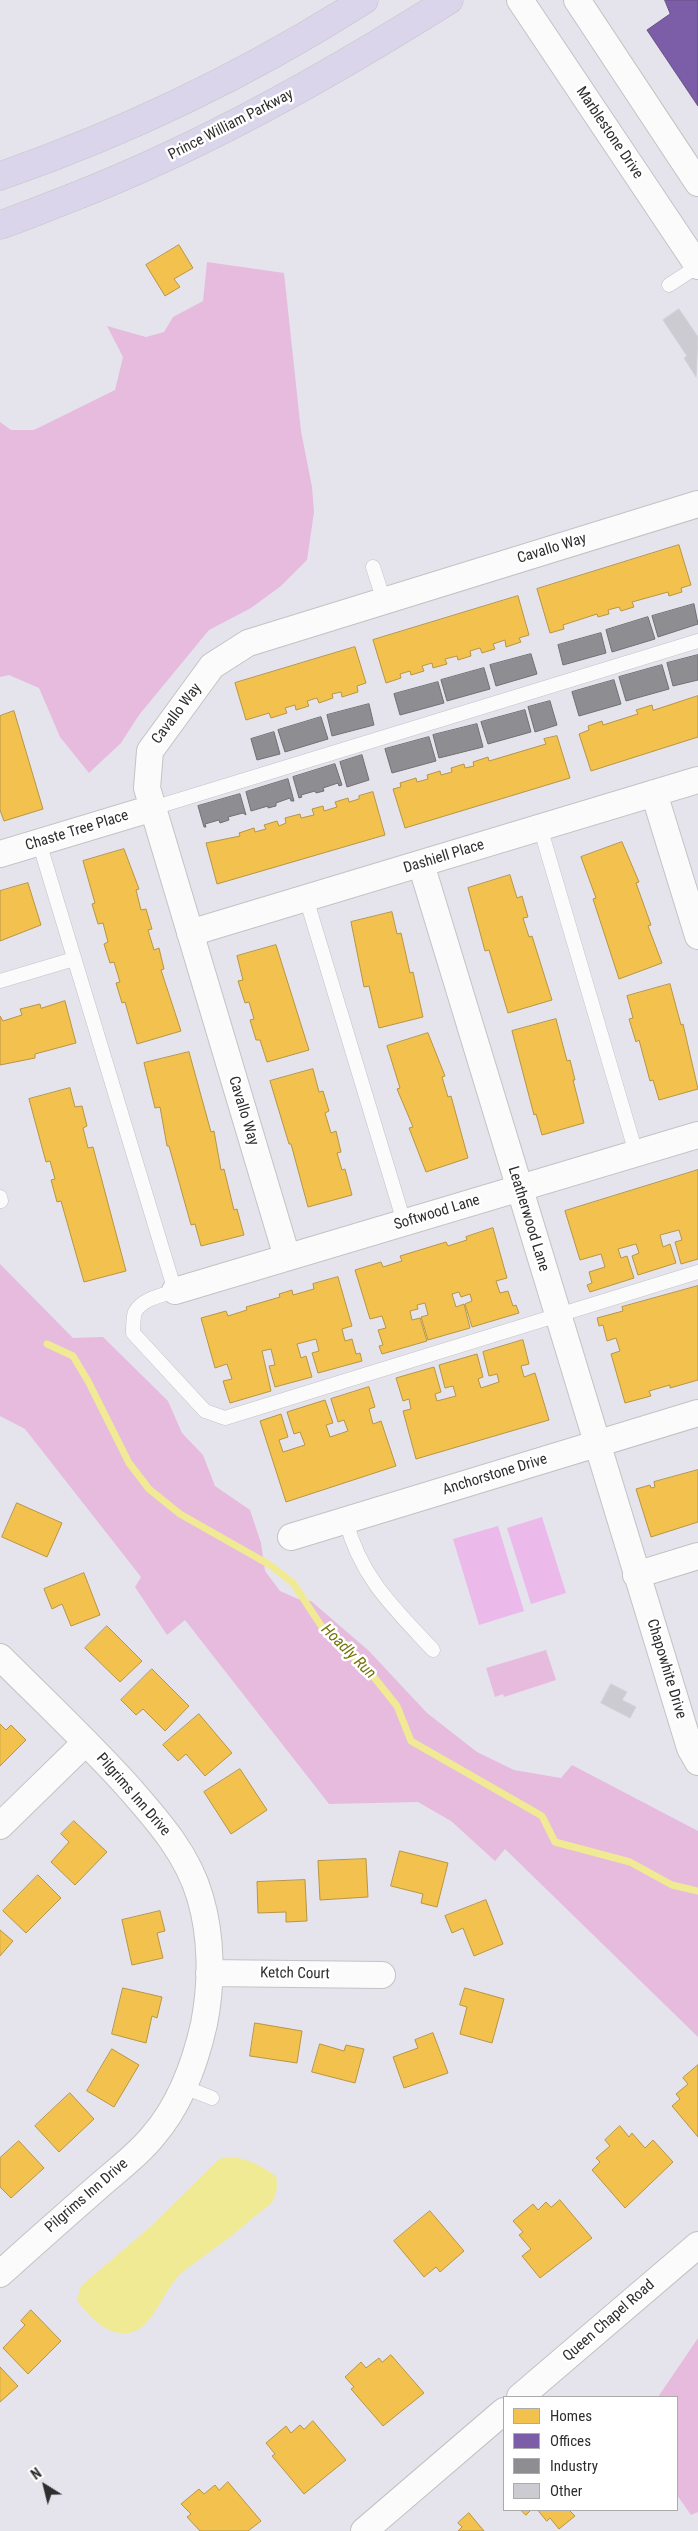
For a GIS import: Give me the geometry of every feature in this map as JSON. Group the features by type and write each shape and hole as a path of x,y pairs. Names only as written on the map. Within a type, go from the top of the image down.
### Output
{"highway":[{"path":"0,176 112,132 205,89 295,41 364,0"},
{"name":"Prince William Parkway","path":"0,225 110,183 217,134 311,84 449,0"}],"street":[{"name":"Marblestone Drive","path":"520,0 698,266"},
{"path":"577,0 698,183"},
{"name":"Cavallo Way","path":"287,1257 147,788 150,751 212,666 248,643 697,506"},
{"name":"Dashiell Place","path":"190,933 698,780"},
{"path":"654,793 698,936"},
{"name":"Chaste Tree Place","path":"0,854 153,808"},
{"name":"Leatherwood Lane","path":"421,864 636,1575"},
{"name":"Softwood Lane","path":"175,1291 698,1135"},
{"name":"Anchorstone Drive","path":"291,1537 698,1413"},
{"path":"636,1575 698,1556"},
{"name":"Chapowhite Drive","path":"636,1575 690,1748 698,1762"},
{"name":"Pilgrims Inn Drive","path":"0,1657 86,1742 160,1823 186,1864 200,1896 204,1914 209,1972 209,1995 201,2036 184,2087 164,2122 148,2142 0,2274"},
{"path":"0,1826 86,1742"},
{"name":"Ketch Court","path":"209,1972 382,1976"},
{"name":"Queen Chapel Road","path":"521,2396 698,2244"},
{"path":"364,2531 503,2412"}],"lane":[{"path":"669,285 698,266"},
{"path":"373,567 384,601"},
{"path":"153,808 698,641"},
{"path":"540,828 636,1153"},
{"path":"39,842 175,1291 156,1296 140,1306 134,1313 133,1333 205,1411 225,1418 698,1272"},
{"path":"306,898 404,1222"},
{"path":"0,980 74,959"},
{"path":"346,1521 357,1553 376,1587 433,1650"},
{"path":"184,2087 212,2098"}],"shaded area":[{"path":"207,262 284,273 301,431 312,487 314,512 307,560 281,586 251,608 209,630 139,715 121,743 89,773 60,737 39,688 9,675 0,677 0,422 11,430 34,430 115,390 123,357 107,326 146,337 164,332 173,317 203,301"},
{"path":"0,1264 73,1338 103,1337 168,1401 182,1433 203,1455 215,1486 250,1510 261,1543 265,1571 280,1591 298,1599 311,1601 369,1651 427,1713 477,1752 514,1770 561,1778 572,1765 698,1831 698,2037 505,1849 495,1861 451,1821 418,1802 329,1804 185,1620 167,1635 135,1587 141,1577 25,1429 0,1416"},
{"path":"542,1517 566,1593 531,1604 507,1528"},
{"path":"498,1526 524,1611 479,1625 453,1539"},
{"path":"546,1650 556,1680 504,1697 503,1694 495,1697 486,1668"},
{"path":"224,2157 252,2162 276,2176 277,2189 272,2202 177,2277 154,2313 141,2328 133,2332 124,2333 116,2332 100,2325 77,2300 81,2286 150,2227 217,2161"},
{"path":"698,2338 698,2512 691,2515 678,2496 678,2396 659,2396"}],"building: Homes":[{"path":"179,245 193,268 174,279 180,287 165,296 146,265"},
{"path":"679,545 691,585 681,588 682,592 669,596 668,592 632,602 634,607 621,611 619,607 608,610 609,614 598,617 597,614 563,625 564,629 550,633 537,589"},
{"path":"518,596 529,635 519,638 521,642 506,647 505,640 493,644 495,649 482,653 480,648 470,651 471,656 458,660 457,656 445,659 447,664 433,668 432,663 422,666 424,671 411,675 410,671 400,674 401,678 386,683 373,640"},
{"path":"355,647 366,683 357,686 358,692 342,697 341,692 332,694 333,698 319,703 317,698 307,701 309,706 296,710 295,705 285,708 287,713 271,718 269,713 246,720 235,683"},
{"path":"698,696 698,737 591,771 579,734 589,730 588,726 602,721 603,725 638,714 636,710 652,705 653,710"},
{"path":"14,711 43,809 4,821 0,810 0,716"},
{"path":"557,736 570,778 405,828 393,789 401,787 400,783 416,778 417,782 428,779 427,775 440,771 441,775 452,772 451,768 464,764 465,768 474,766 473,762 488,757 489,761 546,744 544,739"},
{"path":"373,792 385,835 217,884 206,843 240,836 239,833 254,828 255,832 266,829 264,825 277,821 279,826 286,823 285,818 300,814 301,818 314,815 312,809 323,806 324,811 337,807 335,802 348,798 349,802 359,799 359,796"},
{"path":"622,842 639,882 636,883 651,925 648,926 662,963 619,979 593,899 596,898 581,857"},
{"path":"124,849 139,889 136,890 141,910 146,909 152,929 148,930 154,950 159,948 164,969 161,970 181,1031 137,1044 125,1002 122,1003 116,983 120,982 114,962 110,963 104,944 108,942 103,923 98,924 92,904 95,903 83,861"},
{"path":"510,875 517,898 522,896 528,917 523,918 529,937 532,936 552,1000 508,1013 489,950 485,951 468,888"},
{"path":"28,883 41,925 0,941 0,891"},
{"path":"392,912 397,934 401,933 410,973 413,972 423,1017 379,1028 369,986 364,987 351,922"},
{"path":"276,945 309,1050 267,1062 260,1040 256,1040 250,1020 254,1019 249,1002 245,1003 238,981 243,980 237,956"},
{"path":"670,984 681,1025 683,1024 698,1089 659,1100 653,1080 650,1081 639,1040 636,1042 629,1019 633,1018 627,996"},
{"path":"65,1001 76,1043 35,1054 35,1058 0,1065 0,1016 3,1021 22,1015 20,1009 40,1004 41,1008"},
{"path":"556,1019 567,1061 570,1060 584,1123 542,1135 536,1114 534,1115 512,1031"},
{"path":"428,1033 445,1076 442,1077 448,1097 451,1096 468,1158 426,1172 409,1128 413,1127 397,1089 400,1088 387,1046"},
{"path":"189,1052 211,1132 214,1131 221,1170 224,1169 234,1210 237,1209 244,1235 201,1246 195,1224 191,1225 169,1146 167,1146 160,1107 155,1108 144,1063"},
{"path":"313,1069 319,1092 323,1091 329,1111 325,1113 331,1133 336,1131 341,1152 337,1153 342,1170 345,1169 352,1195 308,1207 291,1144 289,1144 270,1081"},
{"path":"70,1088 75,1107 82,1106 87,1126 83,1128 88,1148 93,1147 126,1271 84,1282 61,1201 57,1202 51,1180 55,1179 50,1161 46,1162 29,1099"},
{"path":"698,1170 698,1259 681,1264 675,1242 682,1240 679,1230 660,1235 663,1247 670,1244 676,1263 638,1275 632,1256 639,1253 636,1244 618,1249 621,1258 627,1256 634,1278 590,1292 587,1285 592,1283 589,1272 605,1267 601,1254 580,1260 565,1211"},
{"path":"493,1228 507,1278 496,1281 500,1293 508,1291 513,1306 516,1305 519,1313 472,1327 465,1304 472,1301 470,1294 461,1297 459,1292 452,1294 456,1307 464,1304 470,1328 428,1340 421,1317 428,1315 425,1303 417,1305 418,1309 410,1311 412,1320 420,1318 427,1341 382,1354 379,1346 383,1345 378,1330 386,1328 382,1316 370,1319 355,1270 381,1262 383,1267 402,1261 400,1256 446,1242 448,1246 467,1240 466,1237"},
{"path":"338,1277 352,1326 342,1329 345,1341 352,1339 356,1354 360,1353 362,1361 318,1373 312,1353 319,1351 316,1339 297,1344 301,1358 306,1356 312,1377 275,1387 269,1366 275,1365 271,1349 262,1351 271,1391 230,1403 223,1381 232,1379 227,1364 215,1368 201,1318 226,1311 228,1316 247,1310 246,1307 280,1297 279,1294 292,1290 293,1295 314,1289 313,1284"},
{"path":"698,1286 698,1380 670,1388 670,1385 649,1391 651,1396 625,1403 611,1354 620,1351 616,1338 607,1341 603,1325 599,1326 597,1318 623,1311 622,1307"},
{"path":"523,1340 529,1364 521,1366 524,1377 535,1373 549,1420 416,1459 403,1411 411,1409 409,1399 403,1401 396,1378 434,1367 441,1392 435,1394 437,1401 456,1396 453,1386 445,1388 439,1365 477,1354 483,1377 478,1379 481,1388 499,1382 497,1374 489,1376 483,1352"},
{"path":"369,1387 375,1407 369,1409 373,1424 381,1421 396,1466 286,1502 260,1421 281,1414 288,1437 279,1440 283,1452 305,1445 300,1432 294,1434 287,1412 325,1400 333,1423 326,1425 330,1437 348,1431 344,1420 338,1422 331,1399"},
{"path":"698,1470 698,1522 651,1537 636,1489 650,1485 651,1488 655,1487 654,1482"},
{"path":"17,1503 62,1523 47,1557 2,1537"},
{"path":"84,1573 100,1615 71,1626 62,1604 52,1609 44,1589"},
{"path":"107,1626 142,1661 120,1682 85,1648"},
{"path":"152,1669 189,1706 165,1731 143,1709 136,1715 121,1700"},
{"path":"199,1714 232,1753 205,1776 186,1754 178,1761 163,1745"},
{"path":"0,1724 6,1730 11,1725 26,1740 0,1766"},
{"path":"240,1769 267,1810 231,1834 204,1792"},
{"path":"74,1821 107,1852 75,1885 51,1862 69,1842 61,1834"},
{"path":"400,1851 448,1863 437,1907 421,1903 423,1894 391,1886"},
{"path":"366,1859 368,1897 320,1900 318,1861"},
{"path":"38,1875 61,1898 26,1933 3,1911"},
{"path":"305,1880 307,1921 286,1922 286,1912 258,1913 257,1882"},
{"path":"486,1900 503,1944 474,1956 463,1928 452,1933 445,1916"},
{"path":"160,1911 165,1931 157,1933 163,1958 132,1965 122,1920"},
{"path":"0,1930 13,1941 0,1956"},
{"path":"123,1988 162,1997 157,2018 152,2016 146,2043 112,2034"},
{"path":"465,1988 504,1999 492,2043 460,2034 467,2007 460,2005"},
{"path":"255,2023 302,2031 297,2063 250,2056"},
{"path":"433,2033 448,2073 404,2088 393,2057 418,2048 415,2040"},
{"path":"320,2044 344,2051 346,2045 364,2049 355,2083 312,2072"},
{"path":"112,2049 139,2065 114,2107 87,2091"},
{"path":"698,2065 698,2137 672,2106 680,2099 676,2094 688,2084 683,2078"},
{"path":"70,2093 94,2119 59,2152 35,2126"},
{"path":"620,2126 629,2137 632,2133 645,2148 653,2140 673,2162 625,2208 592,2170 600,2162 596,2158 610,2146 605,2140"},
{"path":"19,2141 44,2168 11,2198 0,2187 0,2158"},
{"path":"560,2200 592,2238 540,2278 522,2256 531,2249 519,2235 523,2232 513,2221 533,2204 538,2210 546,2202 551,2207"},
{"path":"430,2211 464,2251 440,2272 436,2267 424,2277 394,2241"},
{"path":"31,2310 61,2341 28,2374 3,2348 25,2325 21,2321"},
{"path":"391,2355 424,2393 383,2426 351,2389 354,2387 345,2377 361,2362 366,2368 379,2358 382,2362"},
{"path":"0,2367 18,2386 0,2402"},
{"path":"313,2421 346,2460 304,2494 272,2456 275,2454 266,2443 286,2426 291,2433 300,2425 304,2429"},
{"path":"228,2482 261,2521 248,2531 200,2531 187,2517 191,2514 181,2504 199,2489 204,2494 215,2485 219,2490"},
{"path":"522,2511 530,2511 526,2515"},
{"path":"539,2511 570,2511 575,2516 559,2529 550,2518 547,2521"},
{"path":"469,2513 484,2531 458,2531 462,2527 458,2523"}],"building: Offices":[{"path":"665,0 698,0 698,106 647,30 670,14"}],"building: Industry":[{"path":"694,604 698,624 658,637 652,616"},
{"path":"648,617 655,639 612,652 606,630"},
{"path":"601,633 606,653 563,665 558,645"},
{"path":"531,654 537,674 496,686 490,665"},
{"path":"698,655 698,680 673,686 667,663"},
{"path":"662,665 669,689 626,701 619,677"},
{"path":"484,668 490,689 447,701 441,680"},
{"path":"614,680 621,704 579,716 572,692"},
{"path":"438,682 444,703 400,715 394,694"},
{"path":"550,701 557,725 535,732 528,707"},
{"path":"369,704 374,725 332,736 327,715"},
{"path":"525,710 531,732 488,744 481,722"},
{"path":"321,717 328,739 285,752 278,730"},
{"path":"477,724 483,747 439,758 433,735"},
{"path":"274,732 280,754 257,760 251,739"},
{"path":"429,737 436,761 392,773 385,749"},
{"path":"362,755 369,780 347,787 340,762"},
{"path":"335,764 342,785 339,786 338,783 323,788 324,791 316,793 315,791 301,795 302,797 299,798 293,777"},
{"path":"288,779 294,801 291,801 290,798 276,803 276,806 268,808 268,806 251,811 246,792"},
{"path":"240,794 246,815 243,813 228,817 229,820 220,823 219,820 205,824 206,827 204,827 198,806"}],"building: Other":[{"path":"679,309 698,337 696,377 684,358 687,356 663,320"},
{"path":"611,1684 627,1692 622,1700 636,1707 630,1718 601,1703"}],"waterway":[{"name":"Hoadly Run","path":"47,1344 73,1356 88,1381 129,1463 149,1489 180,1514 270,1565 293,1583 322,1627 373,1676 397,1706 411,1741 542,1816 555,1842 630,1862 672,1885 698,1891"}]}
